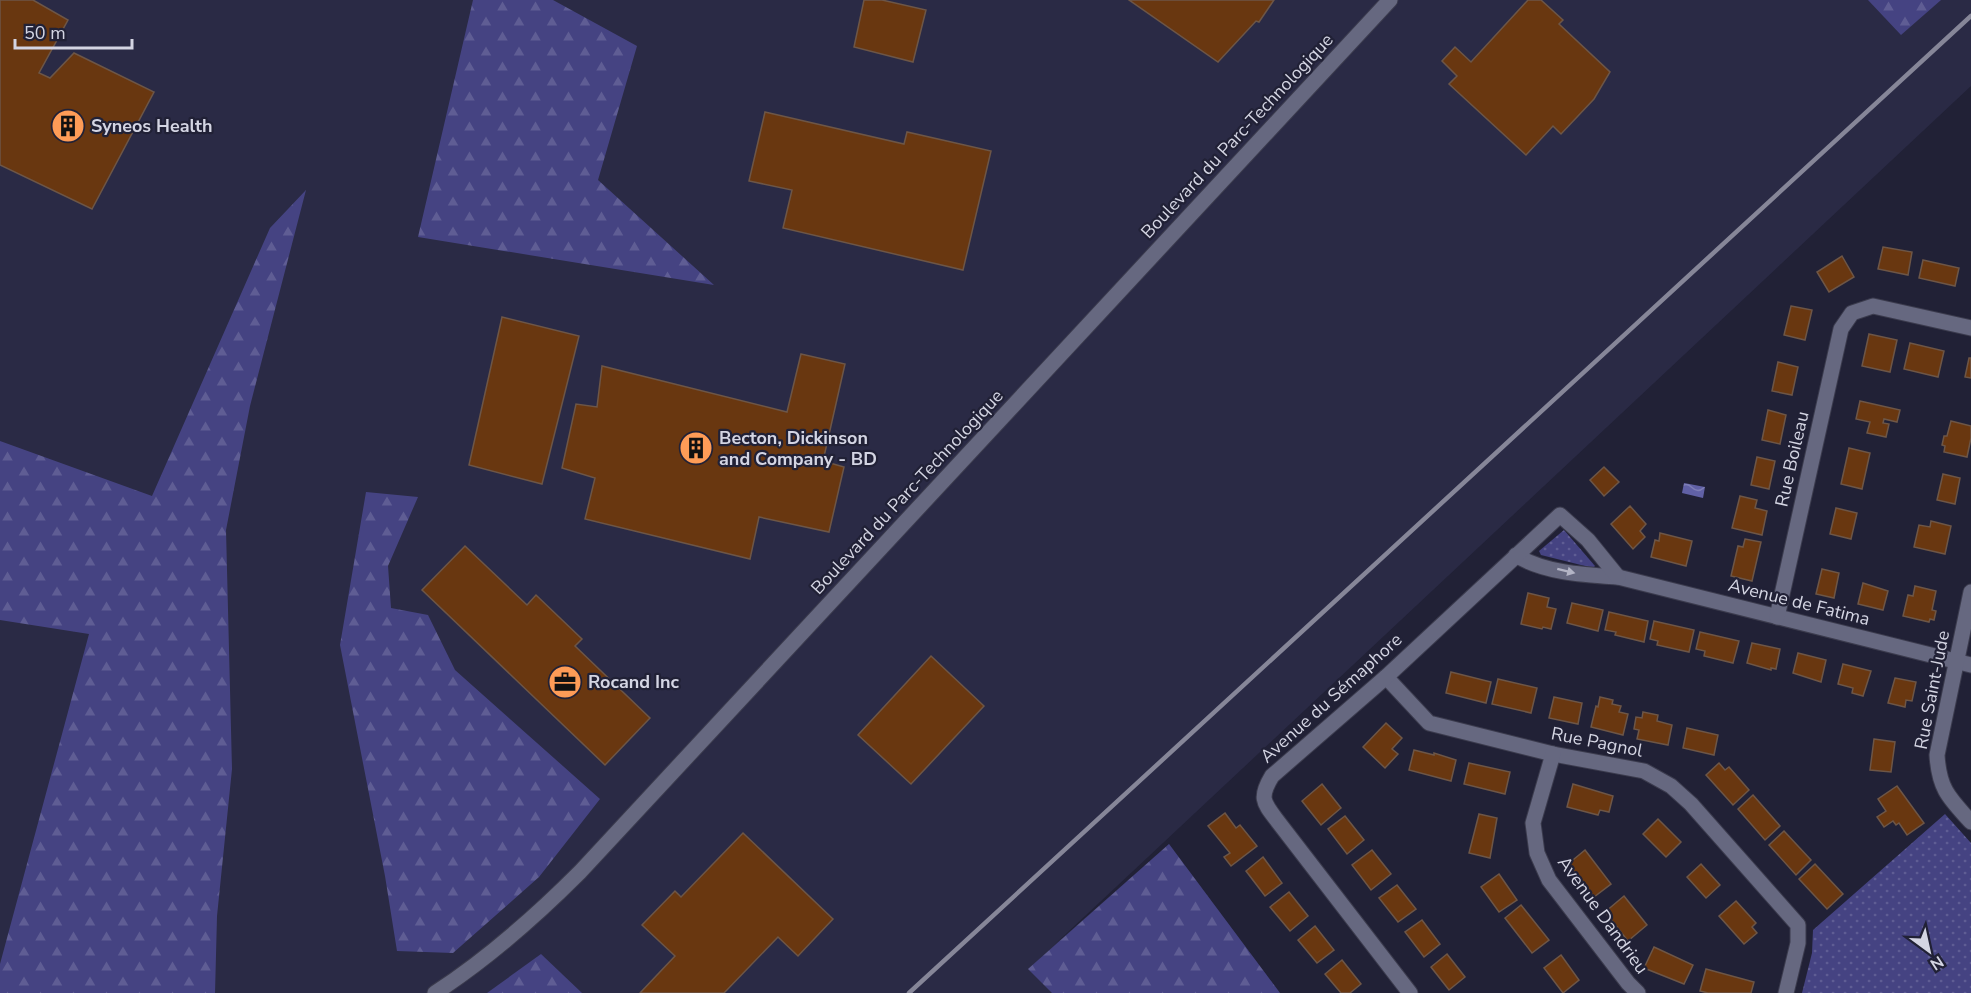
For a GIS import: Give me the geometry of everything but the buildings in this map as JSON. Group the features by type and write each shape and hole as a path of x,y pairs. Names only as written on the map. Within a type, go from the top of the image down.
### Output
{"street":[{"name":"Boulevard du Parc-Technologique","path":"435,993 471,970 511,938 573,879 1390,0"},
{"name":"Rue Boileau","path":"1777,617 1841,329 1852,313 1873,306 1971,328"},
{"name":"Avenue du Sémaphore","path":"1410,993 1279,823 1264,801 1264,790 1272,776 1386,676 1560,515 1588,540 1618,577"},
{"name":"Avenue de Fatima","path":"1516,555 1525,561 1578,574 1618,577 1964,663"},
{"name":"Rue Saint-Jude","path":"1971,592 1964,663 1937,755 1938,776 1955,807 1971,822"},
{"name":"Rue Pagnol","path":"1386,676 1429,723 1553,754 1644,771 1671,786 1691,804 1798,925 1798,943 1786,993"},
{"name":"Avenue Dandrieu","path":"1553,754 1533,823 1537,853 1549,880 1638,993"}],"shaded area":[{"path":"0,0 1971,0 1971,86 1053,946 1169,844 1280,993 0,993"}],"green space":[{"path":"473,0 553,0 637,46 598,180 714,285 418,237"},
{"path":"1868,0 1941,0 1901,35"},
{"path":"306,190 250,406 226,530 232,769 217,916 215,993 0,993 0,964 89,634 0,620 0,441 152,496 270,228"},
{"path":"366,492 418,497 388,566 391,608 428,615 455,670 600,799 539,877 453,953 397,951 385,876 340,645"},
{"path":"1564,530 1595,566 1593,568 1541,555 1539,551"},
{"path":"1945,814 1971,843 1971,993 1802,993 1812,953 1813,930"},
{"path":"1169,844 1280,993 1052,993 1028,969"},
{"path":"541,954 582,993 487,993"}],"water":[{"path":"1684,483 1705,487 1703,498 1682,493"}],"railway":[{"path":"909,993 1971,16"}],"place":[{"name":"Syneos Health","path":"68,126"},
{"name":"Becton, Dickinson and Company - BD","path":"696,448"},
{"name":"Rocand Inc","path":"565,682"}]}
